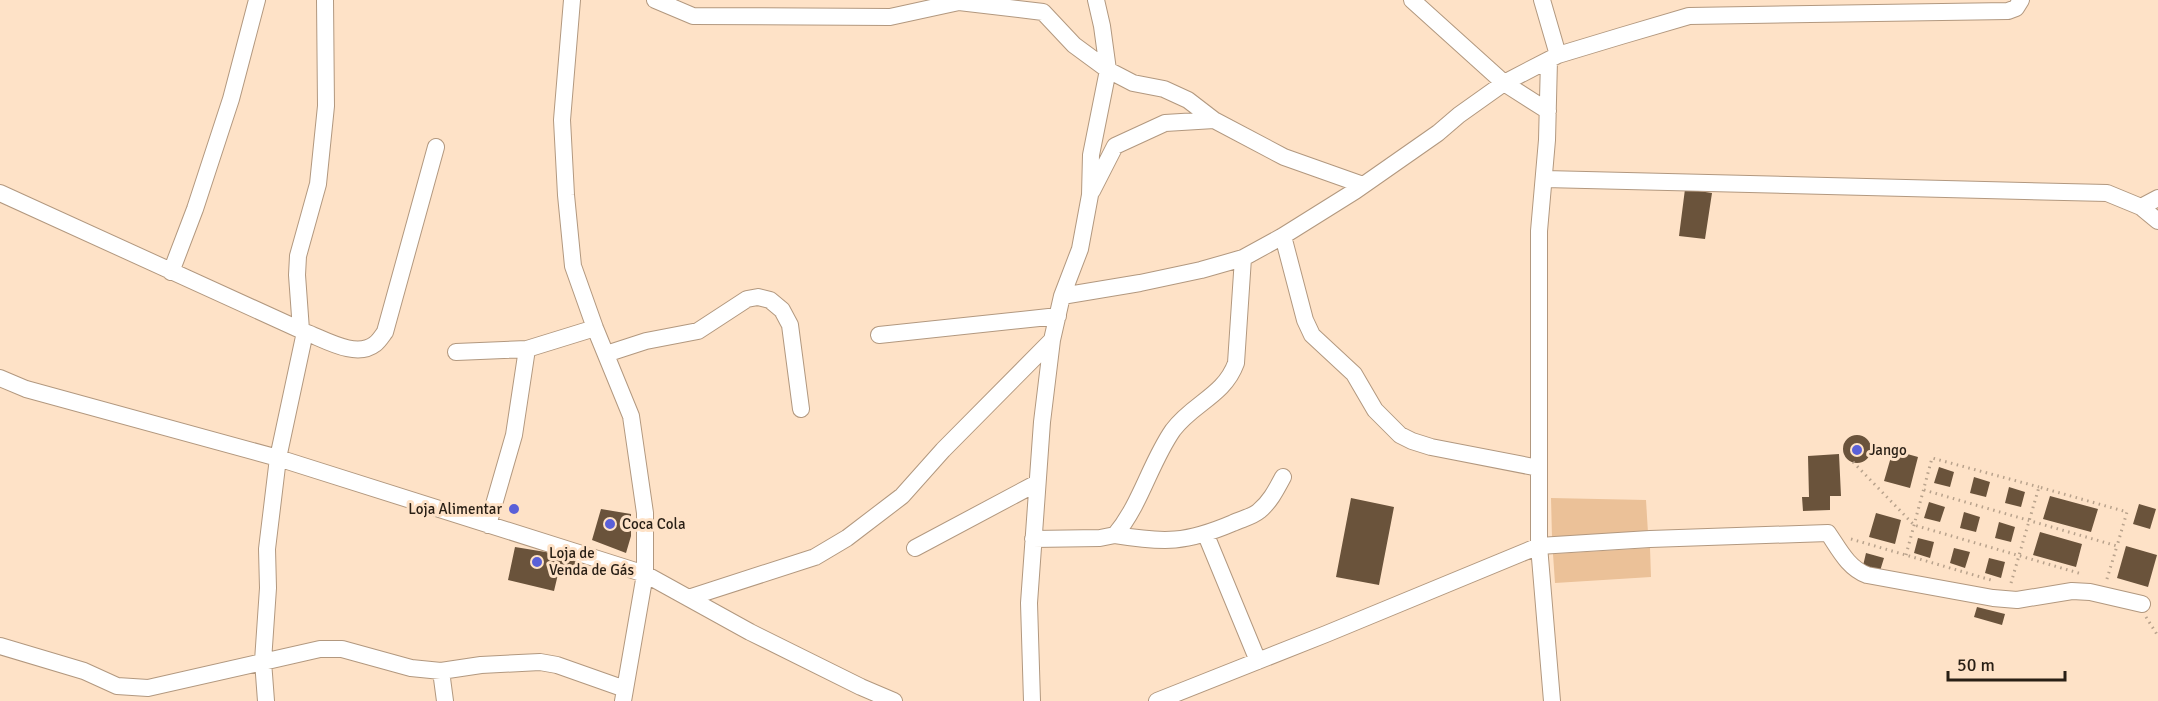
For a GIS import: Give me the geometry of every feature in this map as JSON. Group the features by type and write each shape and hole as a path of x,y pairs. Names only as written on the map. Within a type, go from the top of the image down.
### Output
{"street":[{"path":"171,272 195,209 231,99 257,0"},
{"path":"266,701 263,661 268,588 267,549 278,458 303,331 297,275 298,256 318,184 326,106 325,0"},
{"path":"0,646 84,671 117,686 148,688 320,649 342,649 411,668 441,670 540,662 557,665 624,695 645,574 645,513 631,416 594,328 573,266 562,120 572,0"},
{"path":"655,0 693,16 890,17 959,2 1043,6 1074,45 1108,70 1133,83 1164,89 1188,100 1214,120 1284,157 1363,185"},
{"path":"1032,701 1029,603 1042,422 1052,340 1062,296 1080,249 1090,195 1091,155 1108,70 1096,0"},
{"path":"1412,0 1504,82 1548,111"},
{"path":"1542,0 1554,58 1539,231 1539,546 1552,701"},
{"path":"1062,296 1140,284 1243,258 1283,236 1363,185 1438,134 1459,115 1504,82 1554,58 1692,8 2008,11 2016,8 2021,0"},
{"path":"1090,195 1115,146 1165,123 1214,120"},
{"path":"0,193 303,331 347,348 364,349 374,345 385,332 436,147"},
{"path":"1545,179 2107,193 2141,207 2158,221"},
{"path":"2141,207 2158,198"},
{"path":"1283,236 1305,320 1312,335 1354,374 1375,410 1400,435 1431,447 1539,468"},
{"path":"1115,535 1129,519 1173,430 1230,378 1236,363 1243,258"},
{"path":"606,354 646,341 698,331 747,299 759,297 770,300 783,310 790,325 801,409"},
{"path":"879,335 1058,316"},
{"path":"456,352 527,349 594,328"},
{"path":"688,598 815,557 847,538 902,495 943,450 1052,340"},
{"path":"488,525 514,435 527,349"},
{"path":"0,378 26,389 278,458 645,574 860,694 894,701"},
{"path":"1033,539 1100,538 1115,535 1155,541 1180,540 1206,535 1257,513 1270,500 1283,477"},
{"path":"915,548 1037,483"},
{"path":"1157,701 1539,546 1650,539 1828,533 1851,566 1867,575 2008,592 2035,598 2104,588 2142,604"},
{"path":"1206,535 1258,661"},
{"path":"441,670 446,701"}],"path":[{"path":"1905,555 1932,458 2127,512 2104,588"},
{"path":"1853,462 1914,525 2085,575"},
{"path":"1828,533 1905,555 2008,592 2039,487"},
{"path":"1924,490 2117,546"},
{"path":"2096,578 2104,588"}],"shaded area":[{"path":"1551,498 1646,500 1648,533 1552,538"},
{"path":"1650,548 1651,577 1555,583 1553,554"}],"building":[{"path":"1685,189 1712,193 1705,239 1679,236"},
{"name":"Jango","path":"1857,435 1867,439 1871,449 1867,459 1857,463 1847,459 1843,449 1847,439"},
{"path":"1893,450 1918,457 1910,488 1884,481"},
{"path":"1839,454 1841,496 1830,496 1830,510 1803,511 1802,497 1809,497 1808,456"},
{"path":"1939,467 1954,472 1950,487 1934,483"},
{"path":"1974,477 1990,482 1986,497 1970,493"},
{"path":"2009,487 2025,492 2021,507 2005,503"},
{"path":"2050,496 2098,509 2091,532 2043,519"},
{"path":"1351,498 1394,507 1379,585 1336,577"},
{"path":"1929,502 1945,507 1940,522 1924,518"},
{"path":"2139,504 2156,509 2150,529 2133,524"},
{"path":"601,509 631,514 631,536 626,553 592,540"},
{"path":"1964,512 1980,517 1976,532 1960,528"},
{"path":"1876,513 1901,520 1895,544 1869,537"},
{"path":"1999,522 2015,527 2011,542 1995,538"},
{"path":"2040,532 2082,544 2076,567 2033,555"},
{"path":"1918,538 1934,542 1930,558 1914,553"},
{"path":"2126,546 2157,555 2148,587 2117,578"},
{"name":"Loja de Venda de Gás","path":"515,547 578,559 575,574 559,570 554,591 508,580"},
{"path":"1954,548 1970,552 1965,568 1950,563"},
{"path":"1866,553 1884,558 1880,571 1862,570"},
{"path":"1989,558 2005,562 2001,578 1985,573"},
{"path":"1977,607 2005,614 2002,625 1974,617"}],"place":[{"name":"Jango","path":"1857,450"},
{"name":"Loja Alimentar","path":"514,509"},
{"name":"Coca Cola","path":"610,524"},
{"name":"Loja de Venda de Gás","path":"537,562"}]}
